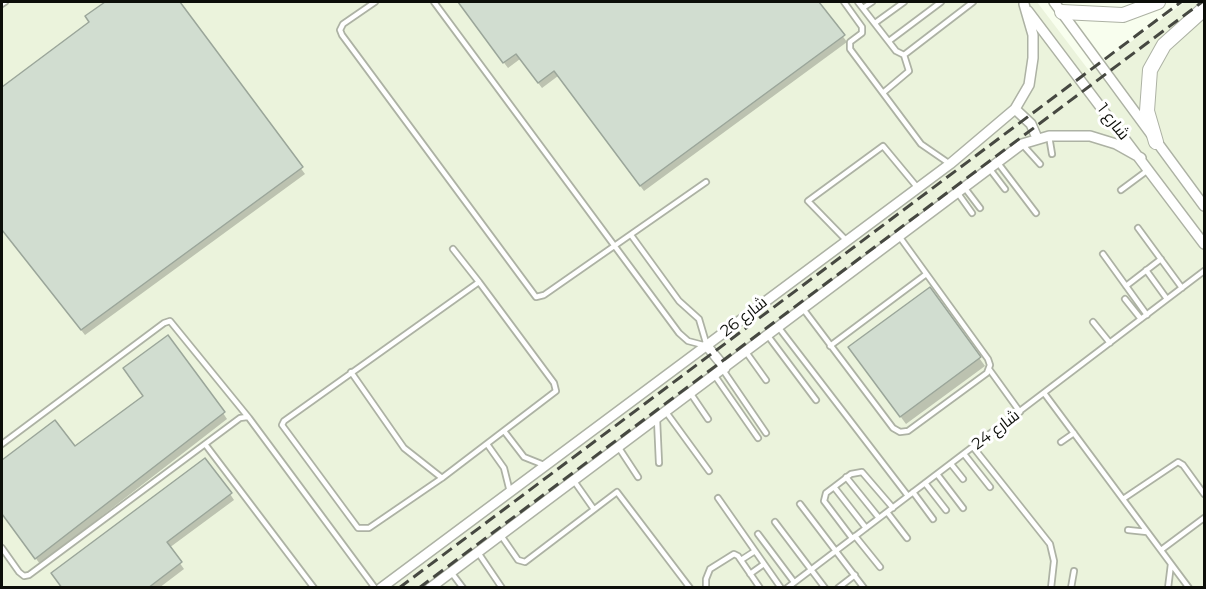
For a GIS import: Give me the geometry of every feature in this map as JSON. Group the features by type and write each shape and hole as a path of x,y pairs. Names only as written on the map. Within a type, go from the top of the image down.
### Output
{"main road":[{"path":"1058,7 1123,15 1158,2"},
{"path":"1156,142 1147,111 1150,70 1164,45 1204,9"}],"street":[{"name":"شارع 1","path":"1023,3 1150,169 1204,244"},
{"name":"شارع 26","path":"381,588 707,346 845,239 950,164 1015,109 1029,85 1032,69 1033,35 1023,3"},
{"name":"شارع 1","path":"1058,7 1204,206"},
{"path":"1015,109 1031,124 1037,138"},
{"name":"شارع 26","path":"430,588 804,310 1022,144 1037,138 1076,134 1096,137 1116,144 1141,158"},
{"path":"707,346 721,371"}],"lane":[{"path":"375,2 344,24 341,28 342,35 534,295 540,297 706,182"},
{"path":"434,2 683,338 707,346"},
{"path":"844,2 862,27 862,33 850,42 850,49 921,144 950,164"},
{"path":"858,2 898,53 904,55"},
{"path":"863,8 872,2"},
{"path":"875,23 904,2"},
{"path":"889,41 941,2"},
{"path":"904,55 973,2"},
{"path":"884,92 909,71 904,55"},
{"path":"1049,136 1052,154"},
{"path":"1022,144 1040,164"},
{"path":"845,239 808,201 883,146 917,187"},
{"path":"998,162 1036,213"},
{"path":"989,168 1005,189"},
{"path":"1121,190 1150,169"},
{"path":"961,189 980,208"},
{"path":"961,189 972,213"},
{"path":"1138,228 1182,288"},
{"path":"631,235 679,301 699,319 707,346"},
{"path":"899,236 988,359 989,369 1020,412"},
{"path":"453,249 479,282 556,387 553,394 442,478 369,528 358,528 282,425 284,421 351,372 479,282"},
{"path":"1102,254 1147,315"},
{"path":"1126,286 1161,258"},
{"path":"1146,270 1167,299"},
{"name":"شارع 24","path":"787,588 1204,271"},
{"path":"830,346 925,274"},
{"path":"1125,299 1141,319"},
{"path":"804,310 893,428 900,432 908,431 989,369"},
{"path":"2,444 169,320 249,418 375,588"},
{"path":"1093,322 1110,343"},
{"path":"778,328 910,494 933,519"},
{"path":"768,336 816,400"},
{"path":"746,352 766,380"},
{"path":"721,371 766,433"},
{"path":"721,371 758,438"},
{"path":"351,372 404,448 442,478"},
{"path":"1044,393 1189,588"},
{"path":"691,394 708,419"},
{"path":"666,412 709,471"},
{"path":"2,548 19,572 24,576 29,575 240,418 249,418"},
{"path":"657,419 659,463"},
{"path":"504,431 524,457 546,466"},
{"path":"1061,442 1074,433"},
{"path":"205,444 314,588"},
{"path":"487,444 504,468 511,492"},
{"path":"973,447 1050,544 1054,561 1051,588"},
{"path":"619,448 638,477"},
{"path":"964,454 990,487"},
{"path":"1123,499 1175,462 1183,465 1204,494"},
{"path":"951,464 963,479"},
{"path":"880,567 824,501 826,493 854,472 866,474 893,507"},
{"path":"937,474 963,507"},
{"path":"846,477 879,518"},
{"path":"574,481 593,508"},
{"path":"925,483 945,510"},
{"path":"834,487 866,528"},
{"path":"500,534 518,560 525,562 614,492 619,493 690,588"},
{"path":"718,498 781,588"},
{"path":"800,504 864,588"},
{"path":"887,512 907,538"},
{"path":"1161,550 1204,518"},
{"path":"775,522 825,588"},
{"path":"1128,530 1148,532"},
{"path":"758,534 794,582"},
{"path":"477,551 502,588"},
{"path":"741,560 755,551"},
{"path":"706,588 706,579 710,569 734,554 741,560 760,588"},
{"path":"750,574 764,564"},
{"path":"1168,588 1171,564"},
{"path":"1071,588 1074,571"},
{"path":"451,572 463,588"},
{"path":"838,588 855,575"}],"shaded area":[{"path":"2,2 1037,2 1090,72 1185,2 1204,2 1204,587 2,587"}],"building":[{"path":"105,2 180,2 303,167 81,330 2,230 2,87 89,22 85,16"},
{"path":"458,2 819,2 845,35 640,186 554,71 538,83 516,54 503,63"},
{"path":"930,287 981,357 900,417 848,347"},
{"path":"168,335 225,412 35,559 2,514 2,460 55,420 75,446 143,396 123,368"},
{"path":"205,458 232,493 167,542 182,562 148,588 62,588 51,573"}],"railway":[{"path":"399,588 1181,2"},
{"path":"419,588 1202,2"}]}
